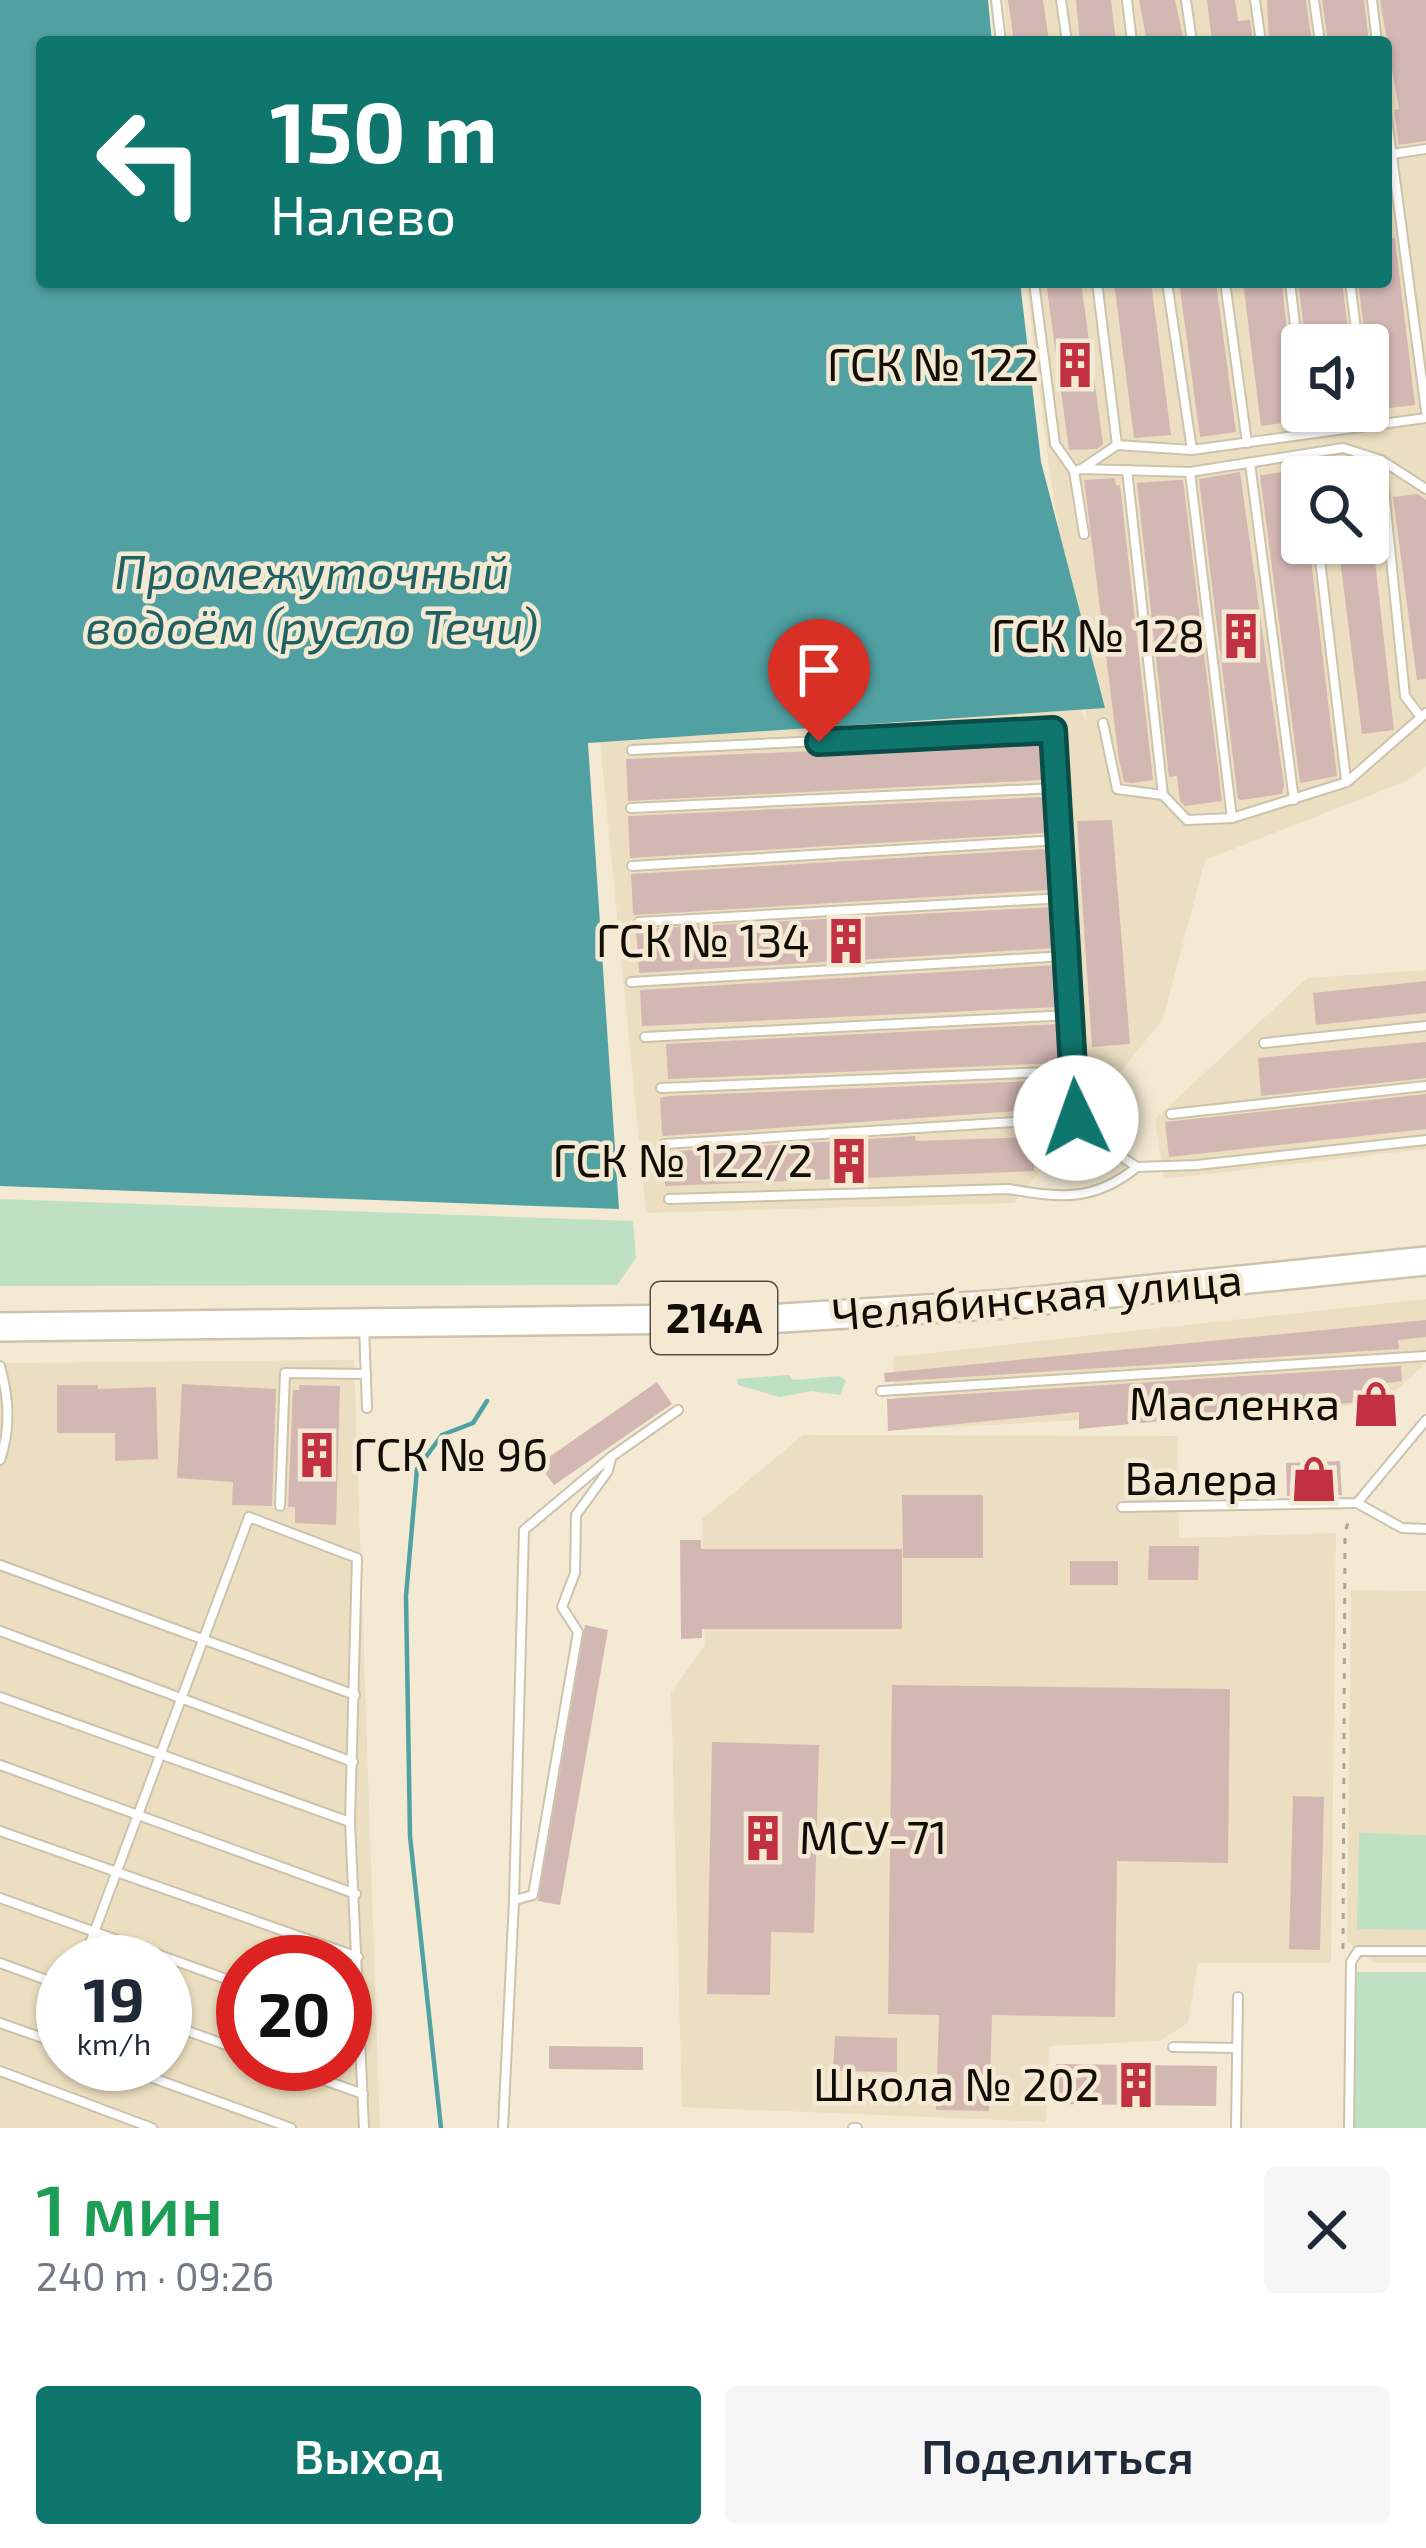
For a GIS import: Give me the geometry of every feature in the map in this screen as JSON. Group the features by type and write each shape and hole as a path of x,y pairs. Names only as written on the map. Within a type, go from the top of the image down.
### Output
{"main road":[{"name":"Челябинская улица","path":"0,1327 783,1318 1006,1304 1426,1261"}],"lane":[{"path":"996,0 1000,36"},
{"path":"1061,0 1065,36"},
{"path":"1127,0 1131,36"},
{"path":"1186,0 1191,36"},
{"path":"1255,0 1260,36"},
{"path":"1314,0 1319,36"},
{"path":"1372,0 1376,36"},
{"path":"1389,422 1426,415 1392,154 1426,148"},
{"path":"1035,288 1055,444 1077,470 1084,534"},
{"path":"1098,288 1117,445"},
{"path":"1168,288 1192,450"},
{"path":"1226,288 1246,443"},
{"path":"1291,288 1295,324"},
{"path":"1351,288 1355,324"},
{"path":"1077,470 1117,445 1192,450 1323,432"},
{"path":"1077,470 1190,472 1343,448 1368,456"},
{"path":"1250,463 1294,800"},
{"path":"1389,465 1426,489"},
{"path":"1127,470 1163,795 1187,820 1232,818 1346,782 1423,715 1406,696 1389,536"},
{"path":"1190,472 1232,818"},
{"path":"1320,564 1346,782"},
{"path":"1103,723 1117,789 1163,795"},
{"path":"632,751 1053,730 1076,1118 1090,1136 1137,1167 1426,1140"},
{"path":"631,808 1056,788"},
{"path":"632,866 1059,840"},
{"path":"639,922 1063,898"},
{"path":"631,982 1066,956"},
{"path":"645,1037 1070,1015"},
{"path":"1264,1042 1426,1027"},
{"path":"661,1088 1073,1071"},
{"path":"1172,1114 1426,1086"},
{"path":"664,1144 1076,1118"},
{"path":"669,1199 1009,1189 1066,1195 1112,1187 1137,1167"},
{"path":"364,1324 367,1408"},
{"path":"881,1390 1426,1356"},
{"path":"0,1366 9,1399 7,1442 0,1460"},
{"path":"280,1506 285,1373 366,1374"},
{"path":"502,2128 514,1900 524,1530 611,1456 678,1410"},
{"path":"1357,1503 1426,1420"},
{"path":"514,1900 533,1894 578,1632 562,1606 574,1573 576,1516 608,1471 611,1456"},
{"path":"1123,1507 1357,1503 1402,1528 1426,1529"},
{"path":"93,1935 248,1517 357,1558 350,1822 357,1935"},
{"path":"0,1565 355,1695"},
{"path":"0,1631 353,1762"},
{"path":"0,1697 350,1822"},
{"path":"0,1765 356,1894"},
{"path":"0,1831 295,1935"},
{"path":"0,1898 216,1974"},
{"path":"1348,2128 1351,1962 1358,1951 1426,1951"},
{"path":"0,1963 36,1976"},
{"path":"1236,2128 1238,1997"},
{"path":"0,2023 36,2036"},
{"path":"1173,2047 1237,2048"},
{"path":"0,2071 152,2128"},
{"path":"189,2091 291,2128"},
{"path":"355,2091 363,2094"},
{"path":"363,2091 364,2128"}],"path":[{"path":"1343,1961 1345,1531 1357,1503"}],"shaded area":[{"path":"1004,0 1426,0 1426,767 1407,781 1205,860 1163,1019 1014,1203 646,1213 600,742 1080,709 1087,722 1027,288 1392,288 1392,36 1007,36"},
{"path":"1426,970 1426,1149 1164,1179 1155,1119 1307,978"},
{"path":"1426,1299 1426,1363 1382,1404 896,1430 893,1357"},
{"path":"354,1360 380,2128 0,2128 0,1363"},
{"path":"803,1435 1178,1436 1179,1538 1336,1533 1331,1963 1198,1963 1188,2023 1160,2041 1049,2046 1046,2122 682,2107 671,1692 705,1645 702,1519"},
{"path":"1351,1590 1426,1591 1426,1963 1374,1963 1347,1941"}],"green space":[{"path":"0,1199 633,1221 636,1258 617,1285 0,1286"},
{"path":"789,1375 793,1380 839,1376 846,1380 840,1395 812,1391 779,1397 738,1385 737,1379"},
{"path":"1359,1833 1426,1835 1426,1930 1357,1929"},
{"path":"1355,1972 1426,1972 1426,2128 1355,2128"}],"water":[{"name":"Промежуточный водоём (русло Течи)","path":"0,0 988,0 991,36 36,36 36,288 1021,288 1041,462 1105,708 588,743 619,1209 0,1186"}],"building":[{"path":"1008,0 1043,0 1048,36 1013,36"},
{"path":"1076,0 1111,0 1115,36 1079,36"},
{"path":"1139,0 1175,0 1183,36 1146,36"},
{"path":"1207,0 1235,0 1238,21 1250,20 1252,36 1211,36"},
{"path":"1267,0 1306,0 1311,36 1269,36"},
{"path":"1322,0 1364,0 1368,36 1327,36"},
{"path":"1380,0 1426,0 1426,141 1399,145 1392,36 1386,36"},
{"path":"1392,238 1395,238 1415,405 1389,408 1389,324 1363,324 1359,288 1392,288"},
{"name":"ГСК № 122","path":"1047,288 1082,288 1103,444 1097,449 1069,450"},
{"path":"1115,288 1152,288 1171,435 1134,438"},
{"path":"1180,288 1217,288 1236,432 1200,437"},
{"path":"1244,288 1283,288 1286,324 1281,324 1281,423 1261,426"},
{"path":"1299,288 1343,288 1347,324 1303,324"},
{"name":"ГСК № 128","path":"1240,472 1284,785 1282,794 1242,800 1238,799 1199,479"},
{"name":"ГСК № 128","path":"1281,472 1281,564 1312,564 1337,776 1300,783 1260,475"},
{"name":"ГСК № 128","path":"1115,478 1116,486 1120,485 1153,780 1132,783 1124,782 1119,760 1084,480"},
{"name":"ГСК № 128","path":"1183,480 1222,801 1185,806 1177,776 1169,777 1137,483"},
{"path":"1418,494 1426,500 1426,679 1417,680 1393,497"},
{"path":"1341,564 1375,564 1394,730 1362,734"},
{"name":"ГСК № 134","path":"1045,741 1047,779 1042,780 628,801 626,759"},
{"name":"ГСК № 134","path":"1043,797 1045,833 630,858 628,816"},
{"path":"1112,820 1130,1044 1092,1047 1077,821"},
{"name":"ГСК № 134","path":"1047,849 1049,890 633,912 631,874"},
{"name":"ГСК № 134","path":"1053,907 1056,948 639,973 636,929"},
{"name":"ГСК № 134","path":"1058,965 1058,1007 642,1026 640,990"},
{"path":"1426,981 1426,1013 1316,1025 1313,993"},
{"name":"ГСК № 134","path":"1059,1024 1059,1063 668,1079 666,1044"},
{"path":"1426,1042 1426,1078 1261,1096 1258,1058"},
{"name":"ГСК № 134","path":"1060,1080 1062,1108 663,1136 662,1132 660,1098 669,1096"},
{"path":"1426,1094 1426,1129 1169,1157 1165,1122"},
{"name":"ГСК № 122/2","path":"915,1136 916,1141 1033,1137 1034,1171 665,1186 664,1152"},
{"path":"1426,1320 1426,1337 1398,1340 1399,1349 885,1382 884,1373"},
{"path":"1401,1366 1402,1381 1379,1384 1380,1400 1079,1429 1079,1412 888,1431 887,1399"},
{"path":"657,1382 672,1404 554,1485 539,1464"},
{"path":"182,1384 276,1389 272,1506 232,1505 233,1482 177,1478"},
{"path":"57,1385 156,1387 158,1459 115,1461 115,1433 57,1433"},
{"name":"ГСК № 96","path":"299,1385 340,1386 336,1525 295,1523 295,1507 288,1507 293,1390 299,1390"},
{"name":"Валера","path":"1340,1461 1342,1495 1287,1496 1286,1463"},
{"path":"902,1495 983,1495 983,1558 903,1558"},
{"path":"680,1540 701,1540 701,1549 902,1549 902,1629 702,1629 702,1638 681,1639"},
{"path":"1149,1546 1199,1546 1198,1580 1148,1580"},
{"path":"1070,1561 1118,1561 1118,1585 1070,1585"},
{"path":"585,1625 608,1630 560,1905 538,1901"},
{"path":"892,1685 1230,1689 1228,1863 1117,1861 1115,2017 992,2015 989,2111 936,2110 939,2015 888,2014"},
{"name":"МСУ-71","path":"712,1742 819,1745 814,1933 771,1932 770,1995 707,1994"},
{"path":"1293,1796 1324,1797 1320,1950 1289,1949"},
{"path":"835,2036 897,2038 897,2072 833,2071"},
{"path":"549,2046 643,2047 643,2070 549,2069"},
{"name":"Школа № 202","path":"1056,2064 1217,2066 1216,2106 1056,2104"}],"waterway":[{"path":"441,2128 410,1836 406,1596 417,1469 442,1435 473,1423 487,1401"}],"place":[{"name":"ГСК № 122","path":"1075,365"},
{"name":"ГСК № 128","path":"1241,636"},
{"name":"ГСК № 134","path":"846,941"},
{"name":"ГСК № 122/2","path":"849,1161"},
{"name":"Масленка","path":"1376,1404"},
{"name":"ГСК № 96","path":"317,1455"},
{"name":"Валера","path":"1314,1479"},
{"name":"МСУ-71","path":"763,1838"},
{"name":"Школа № 202","path":"1136,2085"}],"route":[{"path":"819,742 1053,730 1076,1118"}]}
